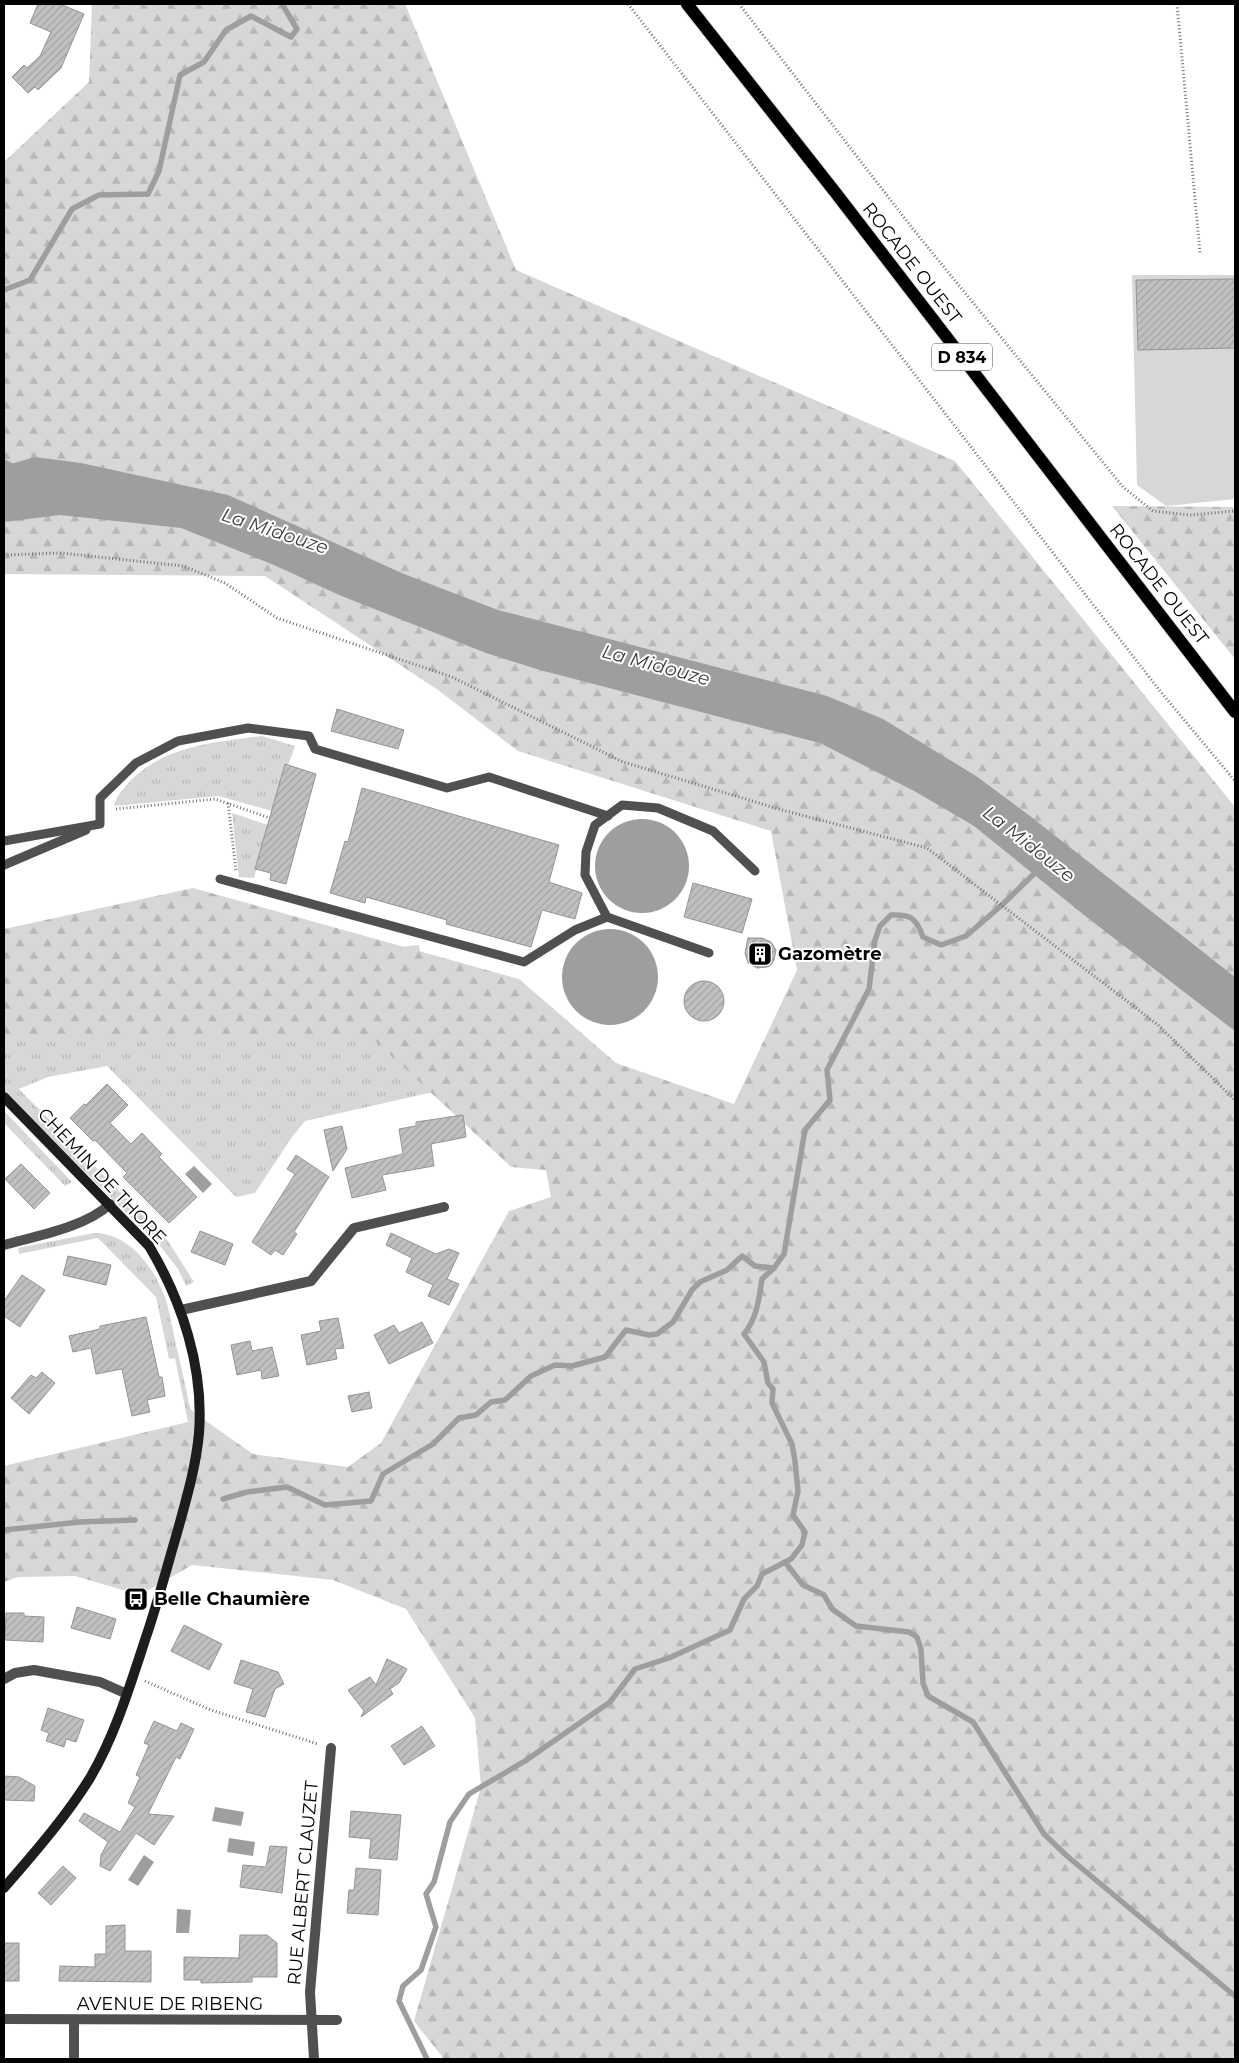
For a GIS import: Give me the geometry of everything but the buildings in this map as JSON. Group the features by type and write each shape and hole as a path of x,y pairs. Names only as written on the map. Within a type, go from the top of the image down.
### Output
{"main road":[{"name":"ROCADE OUEST","path":"687,4 835,192 1235,712"}],"street":[{"name":"CHEMIN DE THORE","path":"4,1097 150,1246 166,1274 181,1310 192,1351 198,1393 199,1433 190,1485 157,1603 127,1694 110,1737 91,1777 56,1828 4,1888"},
{"path":"4,1245 69,1226 100,1214 110,1204"},
{"path":"181,1310 311,1282 354,1228 444,1207"},
{"path":"4,1679 15,1673 34,1670 100,1682 127,1694"},
{"name":"RUE ALBERT CLAUZET","path":"314,2059 310,1992 331,1748"},
{"name":"AVENUE DE RIBENG","path":"4,2019 337,2020"},
{"path":"74,2020 74,2059"}],"lane":[{"path":"100,824 100,798 136,763 178,741 248,728 309,736 316,749 447,788 489,777 608,816"},
{"path":"607,917 585,875 586,852 596,825 622,805 658,808 713,831 755,872"},
{"path":"4,841 100,824"},
{"path":"4,865 100,824"},
{"path":"220,880 524,962 575,930 607,917 709,954"}],"path":[{"path":"628,4 1136,661 1235,781"},
{"path":"739,4 913,229 1122,487 1153,511 1190,515 1235,511"},
{"path":"1177,4 1200,253"},
{"path":"4,555 61,552 183,566 225,583 277,618 452,676 623,762 782,810 927,848 1158,1025 1235,1100"},
{"path":"116,809 215,799 270,818"},
{"path":"228,803 237,878"},
{"path":"133,1675 211,1710 331,1748"}],"green space":[{"path":"92,4 405,4 516,270 955,461 1235,807 1235,2059 444,2059 414,2021 481,1787 475,1718 406,1609 333,1580 192,1565 140,1595 75,1576 18,1577 4,1582 4,1466 188,1422 206,1421 253,1454 348,1467 381,1443 509,1211 551,1197 546,1170 511,1167 370,1036 4,1036 4,929 193,888 519,979 616,1063 734,1104 797,970 771,831 518,751 438,690 265,576 4,574 4,162 89,82"},
{"path":"1132,275 1235,275 1235,499 1166,506 1137,485"},
{"path":"1112,506 1235,507 1235,659"},
{"path":"262,736 295,746 272,811 218,796 114,806 120,793 139,773 170,754 206,744"},
{"path":"232,813 268,825 254,878 239,877"},
{"path":"419,945 442,1090 305,1121 292,1137 255,1193 236,1197 107,1066 48,1077 19,1089 168,1241 194,1282 186,1286 178,1269 161,1247 4,1092 4,991"},
{"path":"4,1111 72,1182 65,1186 4,1123"},
{"path":"94,1233 119,1239 130,1246 148,1265 155,1276 166,1300 190,1409 206,1421 188,1422 175,1358 169,1359 156,1297 98,1238 19,1254 18,1248"}],"water":[{"name":"La Midouze","path":"35,457 81,463 228,495 404,574 498,610 827,696 883,719 976,776 1030,816 1235,977 1235,1031 1084,915 974,826 916,792 820,743 540,670 486,653 339,595 274,565 181,528 60,515 4,522 4,466"},
{"path":"642,819 660,823 675,833 685,848 689,866 685,884 675,899 660,909 642,913 624,909 609,899 599,884 595,866 599,848 609,833 624,823"},
{"path":"610,929 628,933 644,943 654,959 658,977 654,995 644,1011 628,1021 610,1025 592,1021 576,1011 566,995 562,977 566,959 576,943 592,933"},
{"path":"194,1166 212,1184 203,1193 185,1174"},
{"path":"215,1807 244,1812 241,1826 212,1821"},
{"path":"229,1838 255,1842 253,1856 227,1852"},
{"path":"144,1855 154,1862 138,1886 128,1880"},
{"path":"177,1909 191,1910 189,1933 176,1933"}],"waterway":[{"path":"4,290 30,280 72,209 99,195 148,194 159,171 180,75 204,62 226,30 251,16 291,37 297,29 282,4"},
{"path":"4,462 15,468"},
{"name":"La Midouze","path":"427,2059 399,2001 403,1986 421,1970 436,1927 426,1894 434,1882 450,1822 469,1794 525,1761 610,1702 635,1669 669,1658 730,1630 744,1599 757,1586 762,1574 791,1559 802,1545 805,1532 793,1515 798,1491 792,1444 772,1403 773,1389 768,1383 764,1362 744,1334 755,1315 762,1279 774,1268 784,1254 805,1130 830,1100 827,1070 869,989 875,940 880,926 891,915 903,915 915,921 923,937 941,945 966,936 1038,870"},
{"path":"223,1499 247,1492 287,1487 325,1505 371,1501 383,1474 433,1444 459,1418 476,1415 491,1402 505,1400 531,1376 555,1365 572,1366 605,1357 626,1330 649,1335 657,1334 673,1322 692,1290 700,1282 727,1270 742,1256 755,1266 774,1268"},
{"path":"4,1530 80,1522 135,1520"},
{"path":"785,1562 803,1585 824,1595 832,1609 856,1626 909,1632 917,1637 921,1649 923,1683 928,1696 973,1722 1044,1834 1067,1856 1235,1996"}],"place":[{"name":"Gazomètre","path":"760,954"},
{"name":"Belle Chaumière","path":"136,1599"}]}
